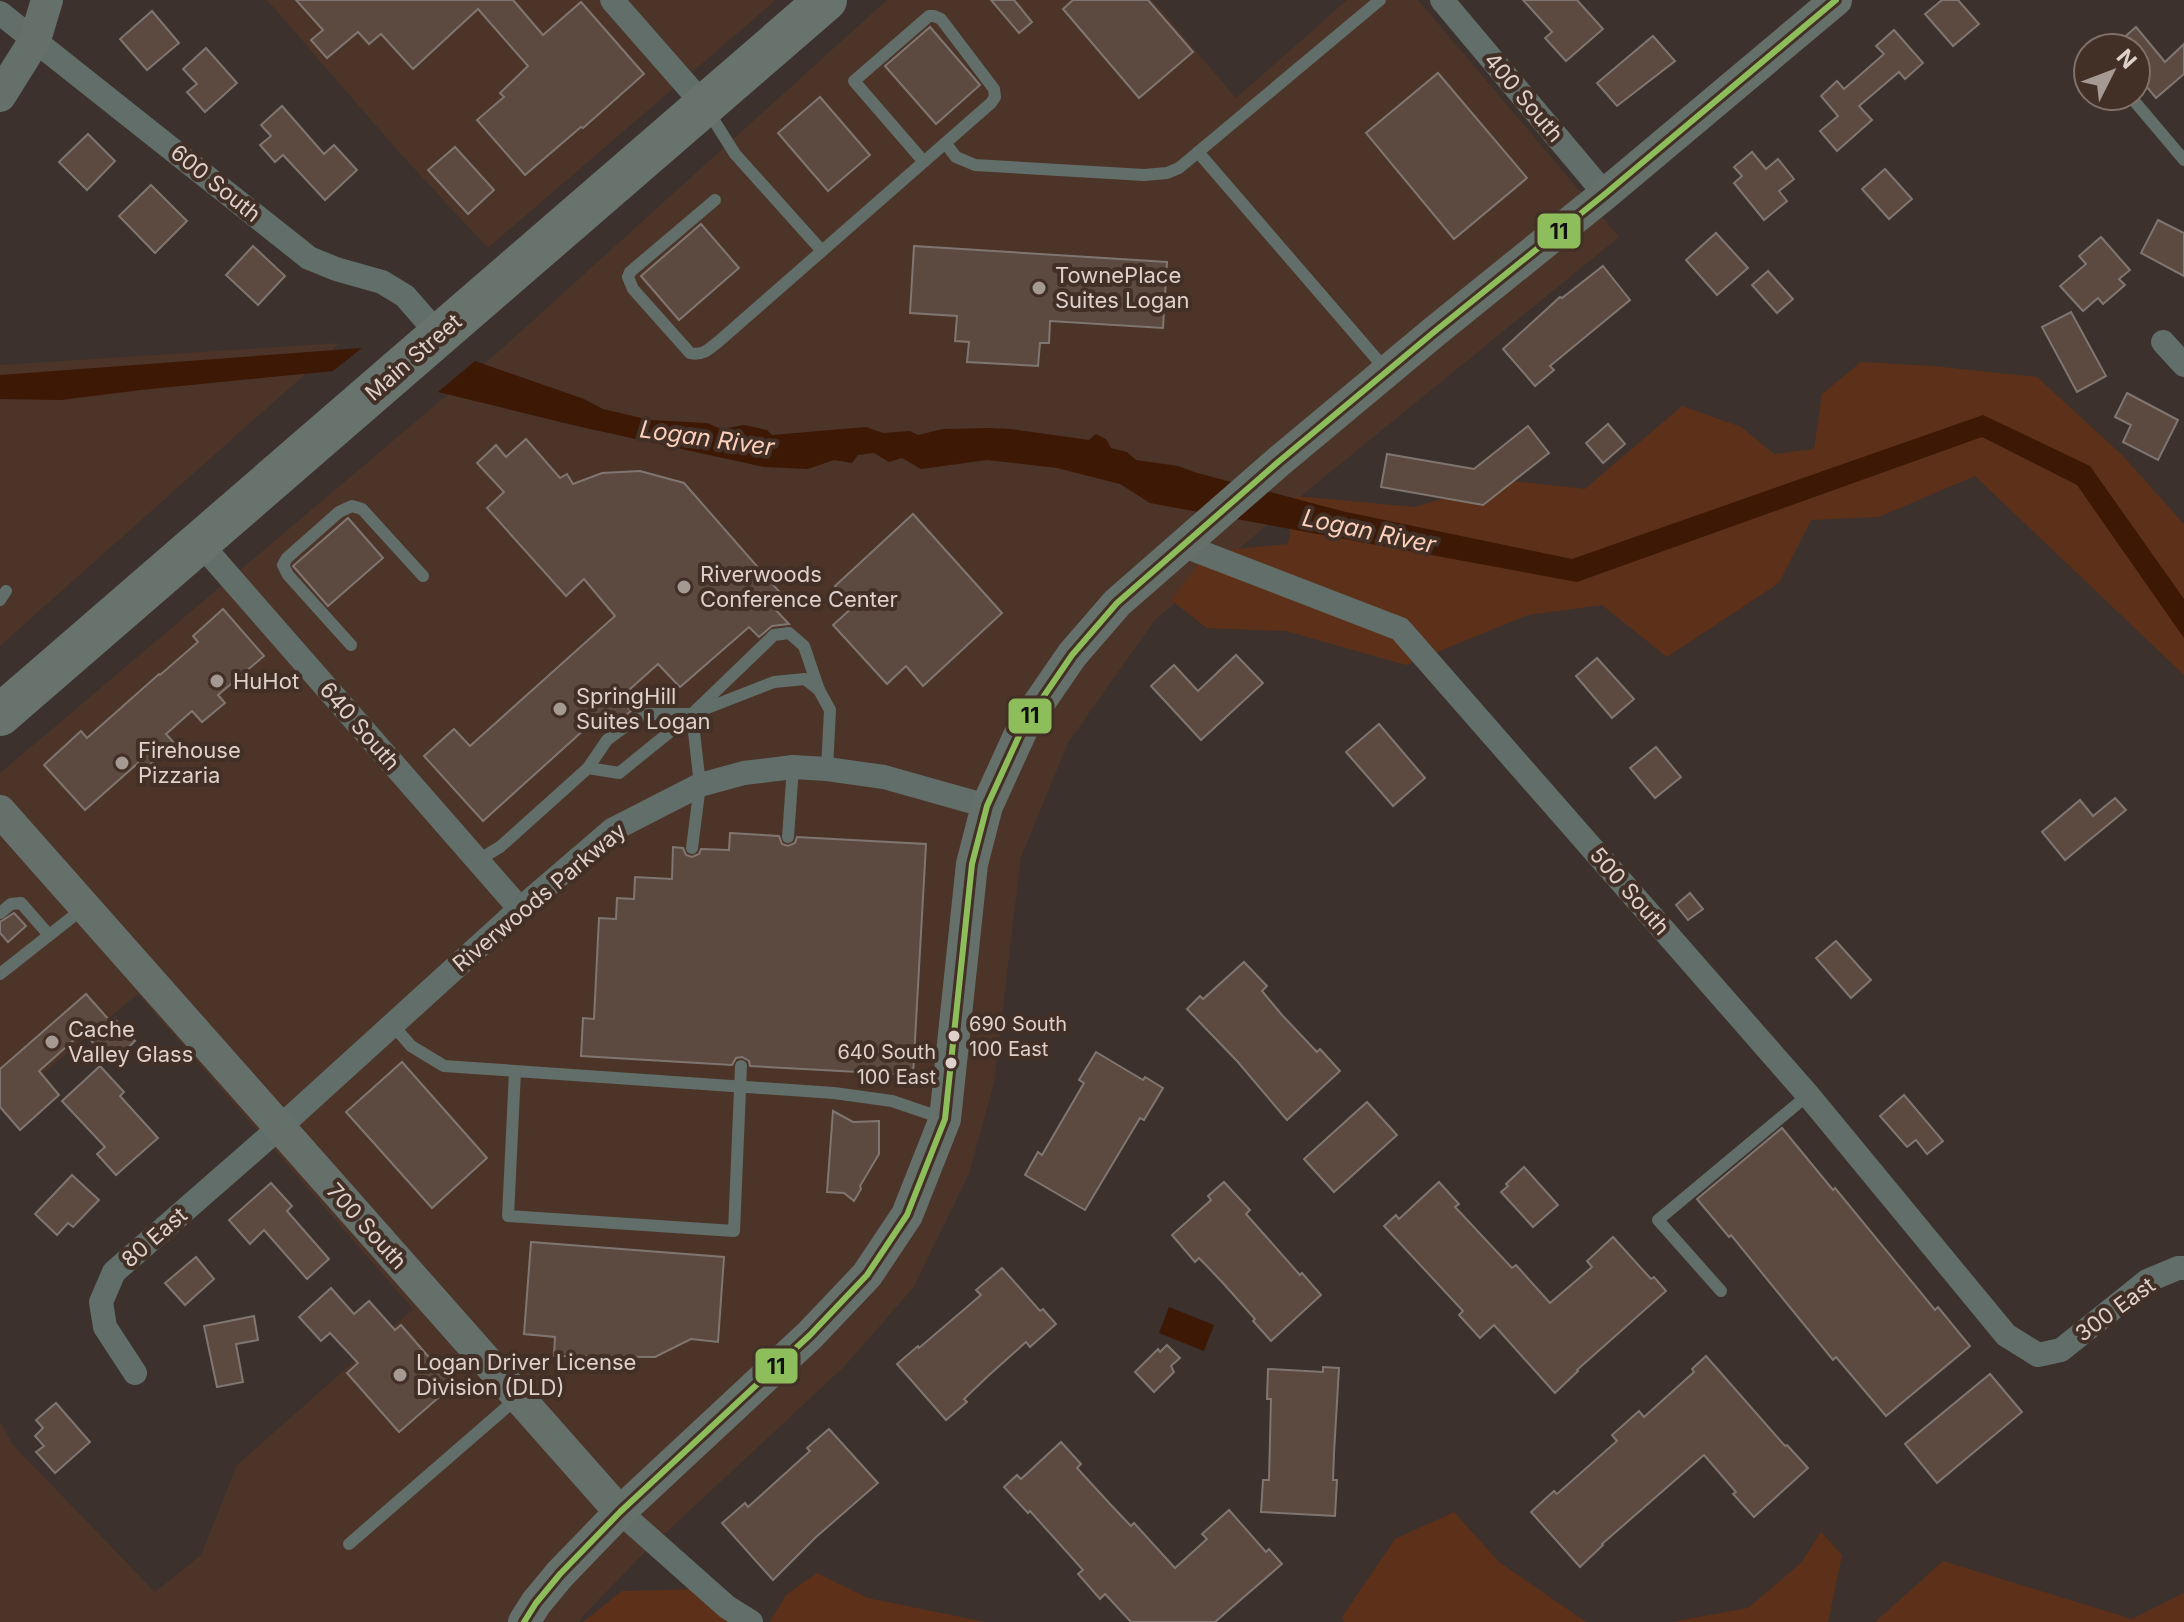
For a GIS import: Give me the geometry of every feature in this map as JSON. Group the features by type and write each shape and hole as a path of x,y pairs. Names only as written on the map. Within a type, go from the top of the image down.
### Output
{"highway":[{"name":"Main Street","path":"0,715 826,0"}],"main road":[{"path":"0,96 35,40 47,0"},
{"path":"524,1622 560,1574 620,1512 810,1335 867,1275 907,1215 945,1119 972,864 987,806 1024,725 1072,655 1117,603 1277,463 1836,0"},
{"name":"700 South","path":"0,811 620,1512"}],"street":[{"path":"612,0 704,105"},
{"name":"400 South","path":"1442,0 1605,194"},
{"name":"600 South","path":"0,13 309,258 382,282 405,296 439,335"},
{"path":"2163,342 2184,365"},
{"name":"640 South","path":"200,543 520,909"},
{"name":"500 South","path":"1182,545 1400,629 1808,1095 2006,1335"},
{"name":"Riverwoods Parkway","path":"280,1127 520,909 612,830 700,785 744,773 793,767 827,769 884,777 987,806"},
{"name":"80 East","path":"135,1373 105,1327 101,1302 114,1272 280,1127"},
{"name":"300 East","path":"2006,1335 2038,1355 2061,1350 2147,1281 2184,1268"},
{"name":"700 South","path":"620,1512 727,1607 751,1622"}],"lane":[{"path":"946,144 956,157 975,165 1144,175 1167,173 1179,168 1380,0"},
{"path":"715,200 630,272 628,277 633,289 690,353 698,355 708,351 946,144 995,97 994,89 941,19 929,16 854,81 924,162"},
{"path":"704,105 735,154 822,251"},
{"path":"2144,112 2184,160"},
{"path":"1198,152 1387,371"},
{"path":"351,645 288,575 283,565 287,558 339,512 352,506 362,509 423,576"},
{"path":"588,768 619,773 692,714 774,635 789,633 804,646 819,690 830,710 827,769"},
{"path":"478,860 500,847 588,768 607,740 642,714 692,714 774,682 805,679 819,690"},
{"path":"692,714 700,785 692,848"},
{"path":"788,837 793,767"},
{"path":"0,913 11,904 21,903 49,935"},
{"path":"0,974 85,907"},
{"path":"392,1024 411,1046 444,1066 834,1093 892,1101 945,1119"},
{"path":"515,1071 508,1216 734,1231 741,1066"},
{"path":"1721,1291 1658,1220 1808,1095"},
{"path":"349,1544 518,1397"}],"shaded area":[{"path":"267,0 776,0 488,248 397,150"},
{"path":"887,0 1153,0 1236,98 1347,0 1418,0 1619,237 1306,492 1155,620 1068,743 1021,857 994,1083 969,1174 913,1288 845,1366 643,1554 580,1622 0,1622 0,1421 13,1445 155,1592 201,1555 237,1465 413,1309 138,994 0,1109 0,773 498,352"},
{"path":"340,343 0,646 0,365"},
{"path":"1861,362 2037,377 2122,455 2184,524 2184,675 1975,476 1879,517 1811,520 1779,583 1667,657 1602,605 1528,615 1406,665 1286,631 1207,628 1171,600 1208,552 1288,544 1295,496 1415,507 1504,480 1585,489 1682,406 1741,427 1774,454 1814,449 1822,394"},
{"path":"1454,1512 1499,1562 1586,1622 1344,1622 1342,1617 1395,1539"},
{"path":"1821,1532 1842,1555 1828,1622 1671,1622 1748,1608 1801,1563"},
{"path":"1943,1561 2132,1619 2184,1593 2184,1622 1875,1622"},
{"path":"817,1573 868,1598 985,1622 770,1622 786,1595"},
{"path":"699,1589 760,1622 583,1622 622,1591"}],"water":[{"path":"362,348 333,371 61,400 0,399 0,375"},
{"name":"Logan River","path":"475,361 584,399 603,409 650,420 707,423 721,429 744,425 767,430 772,435 866,427 883,433 910,431 918,435 943,429 989,428 1089,440 1096,434 1106,439 1111,448 1127,452 1136,460 1178,466 1346,512 1572,559 1983,415 2090,466 2184,599 2184,638 2077,485 1982,437 1577,582 1150,503 1120,484 1057,468 987,460 921,469 902,458 889,462 874,453 858,455 852,463 834,460 808,469 764,467 438,392"},
{"path":"1169,1307 1214,1325 1204,1351 1159,1333"}],"building":[{"path":"296,0 513,0 543,35 581,2 644,74 525,175 477,120 504,97 500,93 528,66 478,9 413,69 381,34 369,44 358,32 327,58 311,40 323,30"},
{"path":"991,0 1014,0 1032,22 1019,33"},
{"path":"1073,0 1148,0 1193,52 1139,98 1063,9"},
{"path":"1523,0 1577,0 1603,29 1566,61 1545,38 1552,32"},
{"path":"1942,0 1958,0 1979,24 1953,46 1925,14"},
{"path":"152,11 179,43 147,70 120,39"},
{"path":"930,27 980,85 936,124 885,66"},
{"path":"1894,30 1923,63 1905,79 1899,72 1859,106 1872,120 1837,151 1820,131 1838,116 1821,96 1837,81 1844,89 1884,54 1876,46"},
{"path":"1653,36 1675,61 1617,106 1597,83"},
{"path":"2184,44 2184,74 2156,98 2152,93 2152,46 2165,62"},
{"path":"206,48 237,83 205,112 187,92 197,84 183,69"},
{"path":"1438,73 1527,178 1454,239 1366,133"},
{"path":"820,97 870,155 828,191 778,133"},
{"path":"282,106 324,154 334,145 357,170 325,200 283,155 275,162 260,145 271,136 261,125"},
{"path":"88,134 115,161 87,190 59,162"},
{"path":"455,147 494,190 468,214 428,170"},
{"path":"1752,152 1766,169 1778,159 1794,179 1779,191 1787,201 1764,220 1734,183 1742,176 1734,167"},
{"path":"1885,169 1912,199 1889,219 1862,189"},
{"path":"151,185 187,221 155,253 119,216"},
{"path":"2158,220 2184,233 2184,276 2141,253"},
{"path":"701,224 739,268 679,320 641,276"},
{"path":"1716,233 1748,268 1717,295 1686,260"},
{"path":"2101,237 2130,270 2119,279 2125,285 2103,304 2098,298 2083,311 2060,286 2086,264 2079,256"},
{"path":"253,246 285,276 258,305 226,275"},
{"name":"TownePlace Suites Logan","path":"914,246 1167,262 1163,328 1050,321 1049,343 1040,343 1038,366 967,362 969,342 955,341 957,316 910,313"},
{"path":"1603,266 1630,300 1550,366 1554,370 1535,386 1503,349 1560,297"},
{"path":"1768,271 1793,299 1777,313 1752,285"},
{"path":"2071,312 2106,376 2077,392 2042,327"},
{"path":"2127,393 2178,420 2158,460 2123,442 2131,425 2115,417"},
{"path":"1608,424 1625,444 1603,463 1586,443"},
{"path":"1528,426 1549,453 1483,505 1381,487 1387,454 1474,469"},
{"path":"526,439 560,478 567,474 573,484 602,473 640,471 684,483 783,596 772,606 789,624 772,626 759,637 749,627 680,687 658,664 620,698 631,711 606,730 596,719 483,821 424,756 454,729 470,746 615,616 584,579 566,596 487,508 504,492 477,463 496,445 506,457"},
{"path":"913,514 1002,613 923,686 906,666 887,684 833,625 854,606 835,586"},
{"path":"348,518 383,558 328,606 293,566"},
{"path":"223,609 264,656 218,695 225,703 202,722 192,711 166,734 174,743 144,770 138,763 85,810 44,765 81,731 87,738 198,642 193,636"},
{"path":"1236,655 1263,683 1201,740 1151,686 1174,665 1198,691"},
{"path":"1597,658 1634,699 1612,718 1576,676"},
{"path":"1379,724 1425,778 1393,806 1346,752"},
{"path":"1656,747 1681,777 1655,798 1630,768"},
{"path":"2115,798 2126,810 2065,860 2042,832 2080,800 2093,816"},
{"path":"730,833 779,836 782,844 788,846 795,843 797,837 926,844 913,1075 750,1066 749,1061 742,1057 736,1058 732,1065 581,1056 583,1018 594,1019 599,918 616,919 617,898 634,899 635,877 672,879 673,847 683,848 686,855 692,857 699,854 701,849 729,850"},
{"path":"1690,893 1703,909 1688,920 1676,905"},
{"path":"14,913 26,926 8,942 0,933 0,922"},
{"path":"1836,941 1871,980 1851,998 1816,958"},
{"path":"1244,962 1267,986 1262,991 1282,1015 1340,1071 1287,1120 1187,1009 1200,996 1203,999"},
{"path":"86,994 110,1021 114,1018 135,1041 112,1063 83,1032 39,1071 59,1095 20,1130 0,1107 0,1069"},
{"path":"1096,1052 1143,1080 1145,1077 1163,1088 1144,1120 1140,1118 1085,1210 1025,1175 1038,1152 1042,1155 1084,1083 1079,1080"},
{"path":"402,1062 487,1158 432,1208 346,1112"},
{"path":"100,1066 124,1092 120,1096 158,1138 116,1175 97,1154 105,1147 62,1101"},
{"path":"1904,1095 1943,1141 1927,1154 1916,1140 1907,1147 1880,1116"},
{"path":"1367,1102 1397,1135 1334,1192 1304,1159"},
{"path":"833,1111 853,1122 879,1121 879,1154 854,1201 844,1193 827,1192"},
{"path":"1782,1128 1935,1310 1938,1307 1970,1346 1886,1416 1836,1357 1833,1360 1731,1235 1729,1237 1697,1199"},
{"path":"1524,1167 1558,1205 1533,1227 1501,1192"},
{"path":"72,1175 99,1200 73,1227 68,1223 57,1235 35,1214"},
{"path":"1224,1182 1250,1210 1246,1214 1321,1295 1271,1341 1222,1282 1199,1258 1195,1262 1172,1235 1211,1200 1208,1196"},
{"path":"1439,1182 1459,1204 1455,1207 1512,1268 1516,1265 1550,1303 1592,1267 1587,1261 1613,1237 1666,1291 1555,1393 1494,1325 1480,1338 1459,1315 1463,1311 1384,1226 1396,1215 1399,1219"},
{"path":"271,1183 292,1206 287,1211 329,1259 307,1279 264,1230 250,1244 229,1220"},
{"path":"531,1242 724,1257 718,1342 691,1339 655,1357 554,1356 555,1337 524,1334"},
{"path":"196,1257 214,1279 185,1305 165,1283"},
{"path":"1002,1268 1040,1311 1043,1309 1056,1324 1030,1347 1026,1342 964,1399 967,1402 946,1420 897,1364 981,1295 976,1290"},
{"path":"331,1288 354,1314 369,1301 395,1330 401,1325 453,1385 399,1432 347,1373 358,1363 330,1333 321,1341 299,1317"},
{"path":"254,1316 258,1340 236,1344 243,1382 217,1387 204,1326"},
{"path":"1167,1345 1180,1358 1171,1366 1174,1372 1154,1392 1135,1372 1158,1349 1160,1352"},
{"path":"1706,1356 1808,1468 1754,1517 1704,1455 1580,1567 1531,1512 1554,1491 1557,1494 1617,1441 1612,1435 1639,1411 1644,1417 1694,1372 1692,1369"},
{"path":"1323,1367 1339,1368 1333,1480 1337,1480 1335,1516 1261,1512 1263,1480 1269,1480 1271,1399 1267,1399 1268,1369 1323,1372"},
{"path":"1990,1374 2022,1412 1937,1483 1905,1444"},
{"path":"56,1403 90,1442 55,1473 36,1452 44,1446 35,1436 43,1428 36,1420"},
{"path":"829,1429 878,1483 816,1537 773,1580 722,1523 745,1503 748,1507 810,1451 807,1448"},
{"path":"1061,1442 1081,1464 1077,1468 1175,1568 1207,1539 1202,1534 1229,1510 1266,1552 1269,1549 1282,1564 1215,1622 1131,1622 1105,1594 1100,1599 1078,1574 1083,1570 1004,1487 1017,1475 1021,1479"}],"transit line":[{"name":"11","path":"524,1622 560,1574 620,1512 810,1335 867,1275 907,1215 945,1119 972,864 987,806 1024,725 1072,655 1117,603 1277,463 1836,0"}],"place":[{"name":"TownePlace Suites Logan","path":"1039,288"},
{"name":"Riverwoods Conference Center","path":"684,587"},
{"name":"HuHot","path":"217,681"},
{"name":"SpringHill Suites Logan","path":"560,709"},
{"name":"Firehouse Pizzaria","path":"122,763"},
{"name":"690 South 100 East","path":"954,1036"},
{"name":"Cache Valley Glass","path":"52,1042"},
{"name":"640 South 100 East","path":"951,1063"},
{"name":"Logan Driver License Division (DLD)","path":"400,1375"}]}
